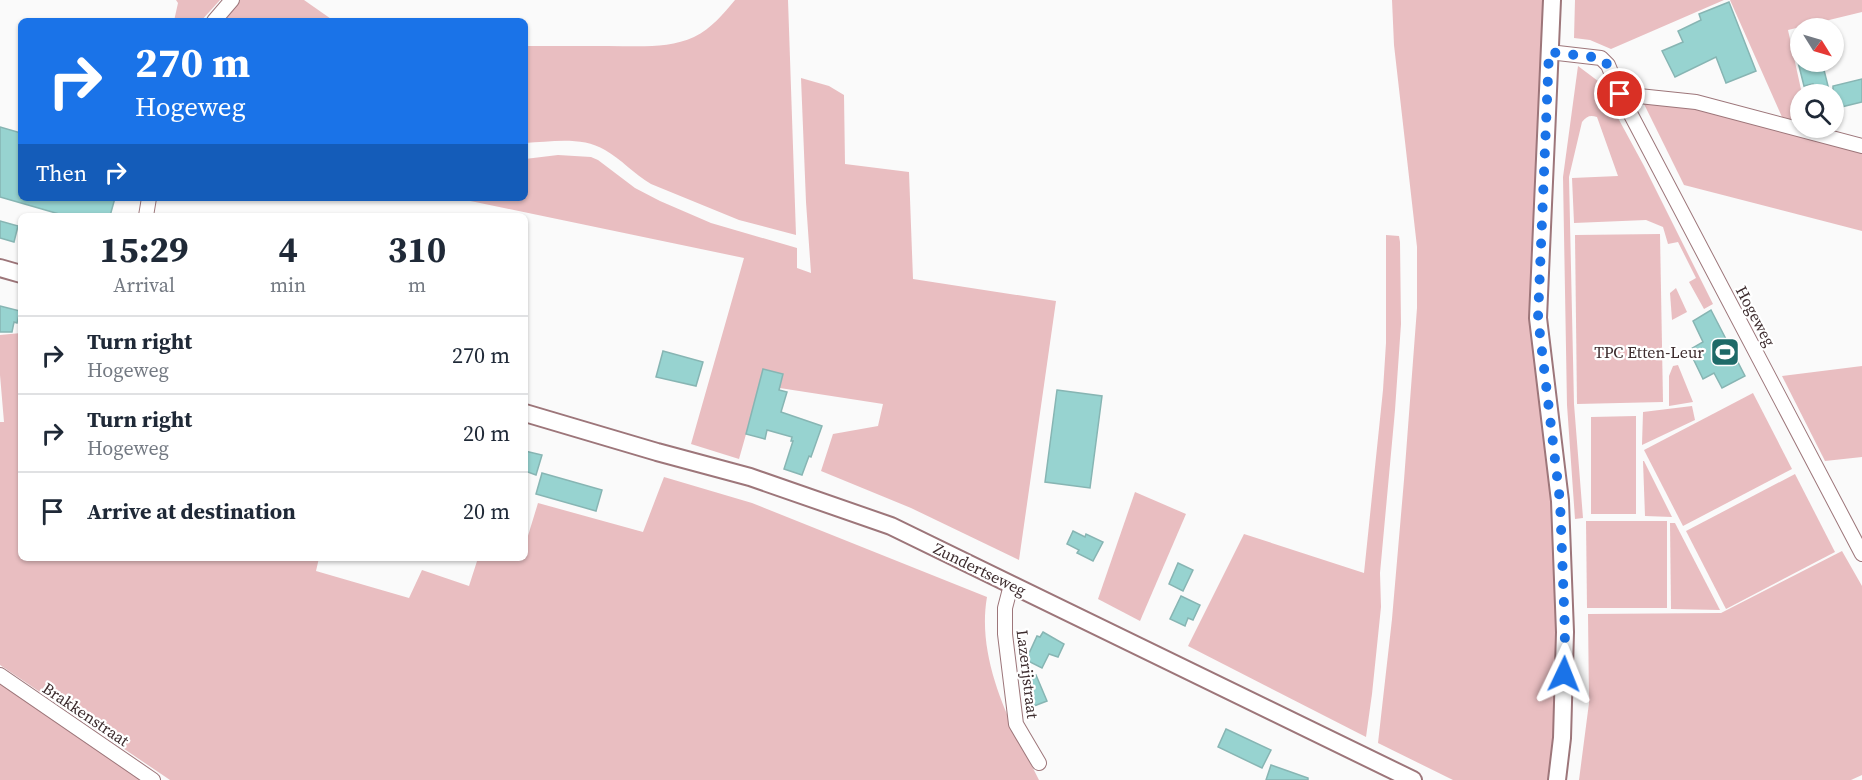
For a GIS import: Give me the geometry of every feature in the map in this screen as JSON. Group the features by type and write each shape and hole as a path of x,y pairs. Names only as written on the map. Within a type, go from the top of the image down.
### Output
{"street":[{"path":"217,18 232,0"},
{"path":"1552,0 1538,318 1560,501 1565,632 1562,738 1557,780"},
{"name":"Hogeweg","path":"1549,52 1601,58 1608,65 1620,94 1862,554"},
{"path":"1620,94 1696,102 1862,146"},
{"path":"0,268 18,273"},
{"name":"Zundertseweg","path":"528,414 750,477 891,526 1413,780"},
{"name":"Lazerijstraat","path":"1011,585 1005,608 1005,634 1016,724 1039,763"},
{"name":"Brakkenstraat","path":"0,675 153,780"}],"shaded area":[{"path":"176,0 220,0 204,18 175,18 178,3"},
{"path":"240,0 304,0 330,18 223,18"},
{"path":"735,0 788,0 796,235 739,220 651,184 611,154 596,146 576,141 528,143 528,46 663,45 694,37 717,20"},
{"path":"1392,0 1547,0 1538,206 1557,549 1555,714 1548,780 1453,780 1378,743 1392,619 1417,308 1417,247 1394,45"},
{"path":"1575,0 1724,0 1611,49 1590,40 1574,38"},
{"path":"1730,0 1862,0 1862,12 1837,18 1790,18 1790,30 1788,30 1790,72 1797,72 1800,84 1790,84 1790,119 1782,117"},
{"path":"1578,66 1598,81 1644,166 1713,304 1704,309 1689,282 1696,278 1678,242 1668,244 1663,227 1646,220 1574,223 1572,178 1618,176 1597,117 1587,117 1582,122 1569,177 1574,404 1583,518 1575,519 1567,405 1563,177"},
{"path":"801,78 829,86 844,95 845,164 909,172 913,279 1056,301 1019,560 911,508 821,471 833,434 878,426 883,404 760,385 739,459 691,444 744,258 470,201 528,201 528,159 558,155 591,157 635,188 660,201 711,223 797,248 797,268 811,273"},
{"path":"1644,104 1689,107 1790,132 1790,138 1817,138 1862,149 1862,231 1684,185"},
{"path":"1660,234 1663,402 1577,404 1575,235"},
{"path":"1386,235 1399,236 1401,324 1380,573 1381,607 1366,737 1188,646 1244,534 1364,573 1383,390 1386,343"},
{"path":"1676,288 1687,312 1672,320 1670,293"},
{"path":"18,333 18,561 318,561 316,571 409,598 422,570 469,586 477,561 528,561 528,536 538,503 643,532 664,477 752,503 987,597 985,621 991,668 1007,715 1039,780 170,780 0,665 0,422 4,422 0,375 0,335"},
{"path":"1678,365 1693,402 1669,406 1669,376 1673,366"},
{"path":"1862,366 1862,457 1825,461 1782,376"},
{"path":"1753,393 1792,469 1683,526 1644,450"},
{"path":"1692,406 1695,420 1642,445 1643,412"},
{"path":"1636,416 1636,514 1591,514 1591,417"},
{"path":"1644,461 1672,517 1645,516"},
{"path":"1795,474 1835,552 1726,609 1686,531"},
{"path":"1135,492 1186,514 1140,621 1098,599"},
{"path":"1586,521 1667,521 1667,608 1587,608"},
{"path":"1670,523 1675,523 1720,610 1671,609"},
{"path":"1842,551 1862,586 1862,775 1851,780 1579,780 1589,703 1588,614 1721,613"},
{"path":"0,684 142,780 0,780"}],"building":[{"path":"1729,2 1756,71 1726,83 1716,57 1675,77 1662,51 1683,42 1678,31 1701,20 1699,14"},
{"path":"1800,72 1824,72 1828,84 1804,84"},
{"path":"1862,79 1862,102 1844,106 1844,84 1841,84"},
{"path":"0,127 18,132 18,201 114,201 111,213 56,213 0,197"},
{"path":"0,221 18,226 14,242 0,238"},
{"path":"0,306 18,310 17,323 14,322 12,332 0,332"},
{"path":"1711,310 1745,376 1722,388 1714,373 1703,379 1689,350 1703,342 1693,321"},
{"path":"663,351 703,362 696,386 656,377"},
{"path":"763,369 783,374 779,390 787,392 781,412 822,426 802,475 784,469 793,441 791,441 792,437 767,430 765,439 746,434"},
{"path":"1057,390 1102,396 1090,488 1045,482"},
{"path":"528,452 542,455 536,475 528,472"},
{"path":"542,473 602,490 596,511 536,494"},
{"path":"1073,531 1103,542 1093,561 1077,553 1079,550 1067,544"},
{"path":"1178,563 1193,570 1183,591 1169,584"},
{"path":"1181,596 1200,605 1193,620 1188,618 1185,626 1170,619"},
{"path":"1043,632 1064,644 1058,657 1049,654 1042,668 1026,660 1037,636 1040,637"},
{"path":"1036,675 1047,701 1034,706 1023,680"},
{"path":"1226,729 1271,750 1262,768 1218,747"},
{"path":"1271,765 1308,778 1308,780 1266,780"}],"place":[{"name":"TPC Etten-Leur","path":"1725,352"}],"route":[{"path":"1564,674 1565,632 1560,501 1538,318 1549,52 1605,60 1620,94"}]}
